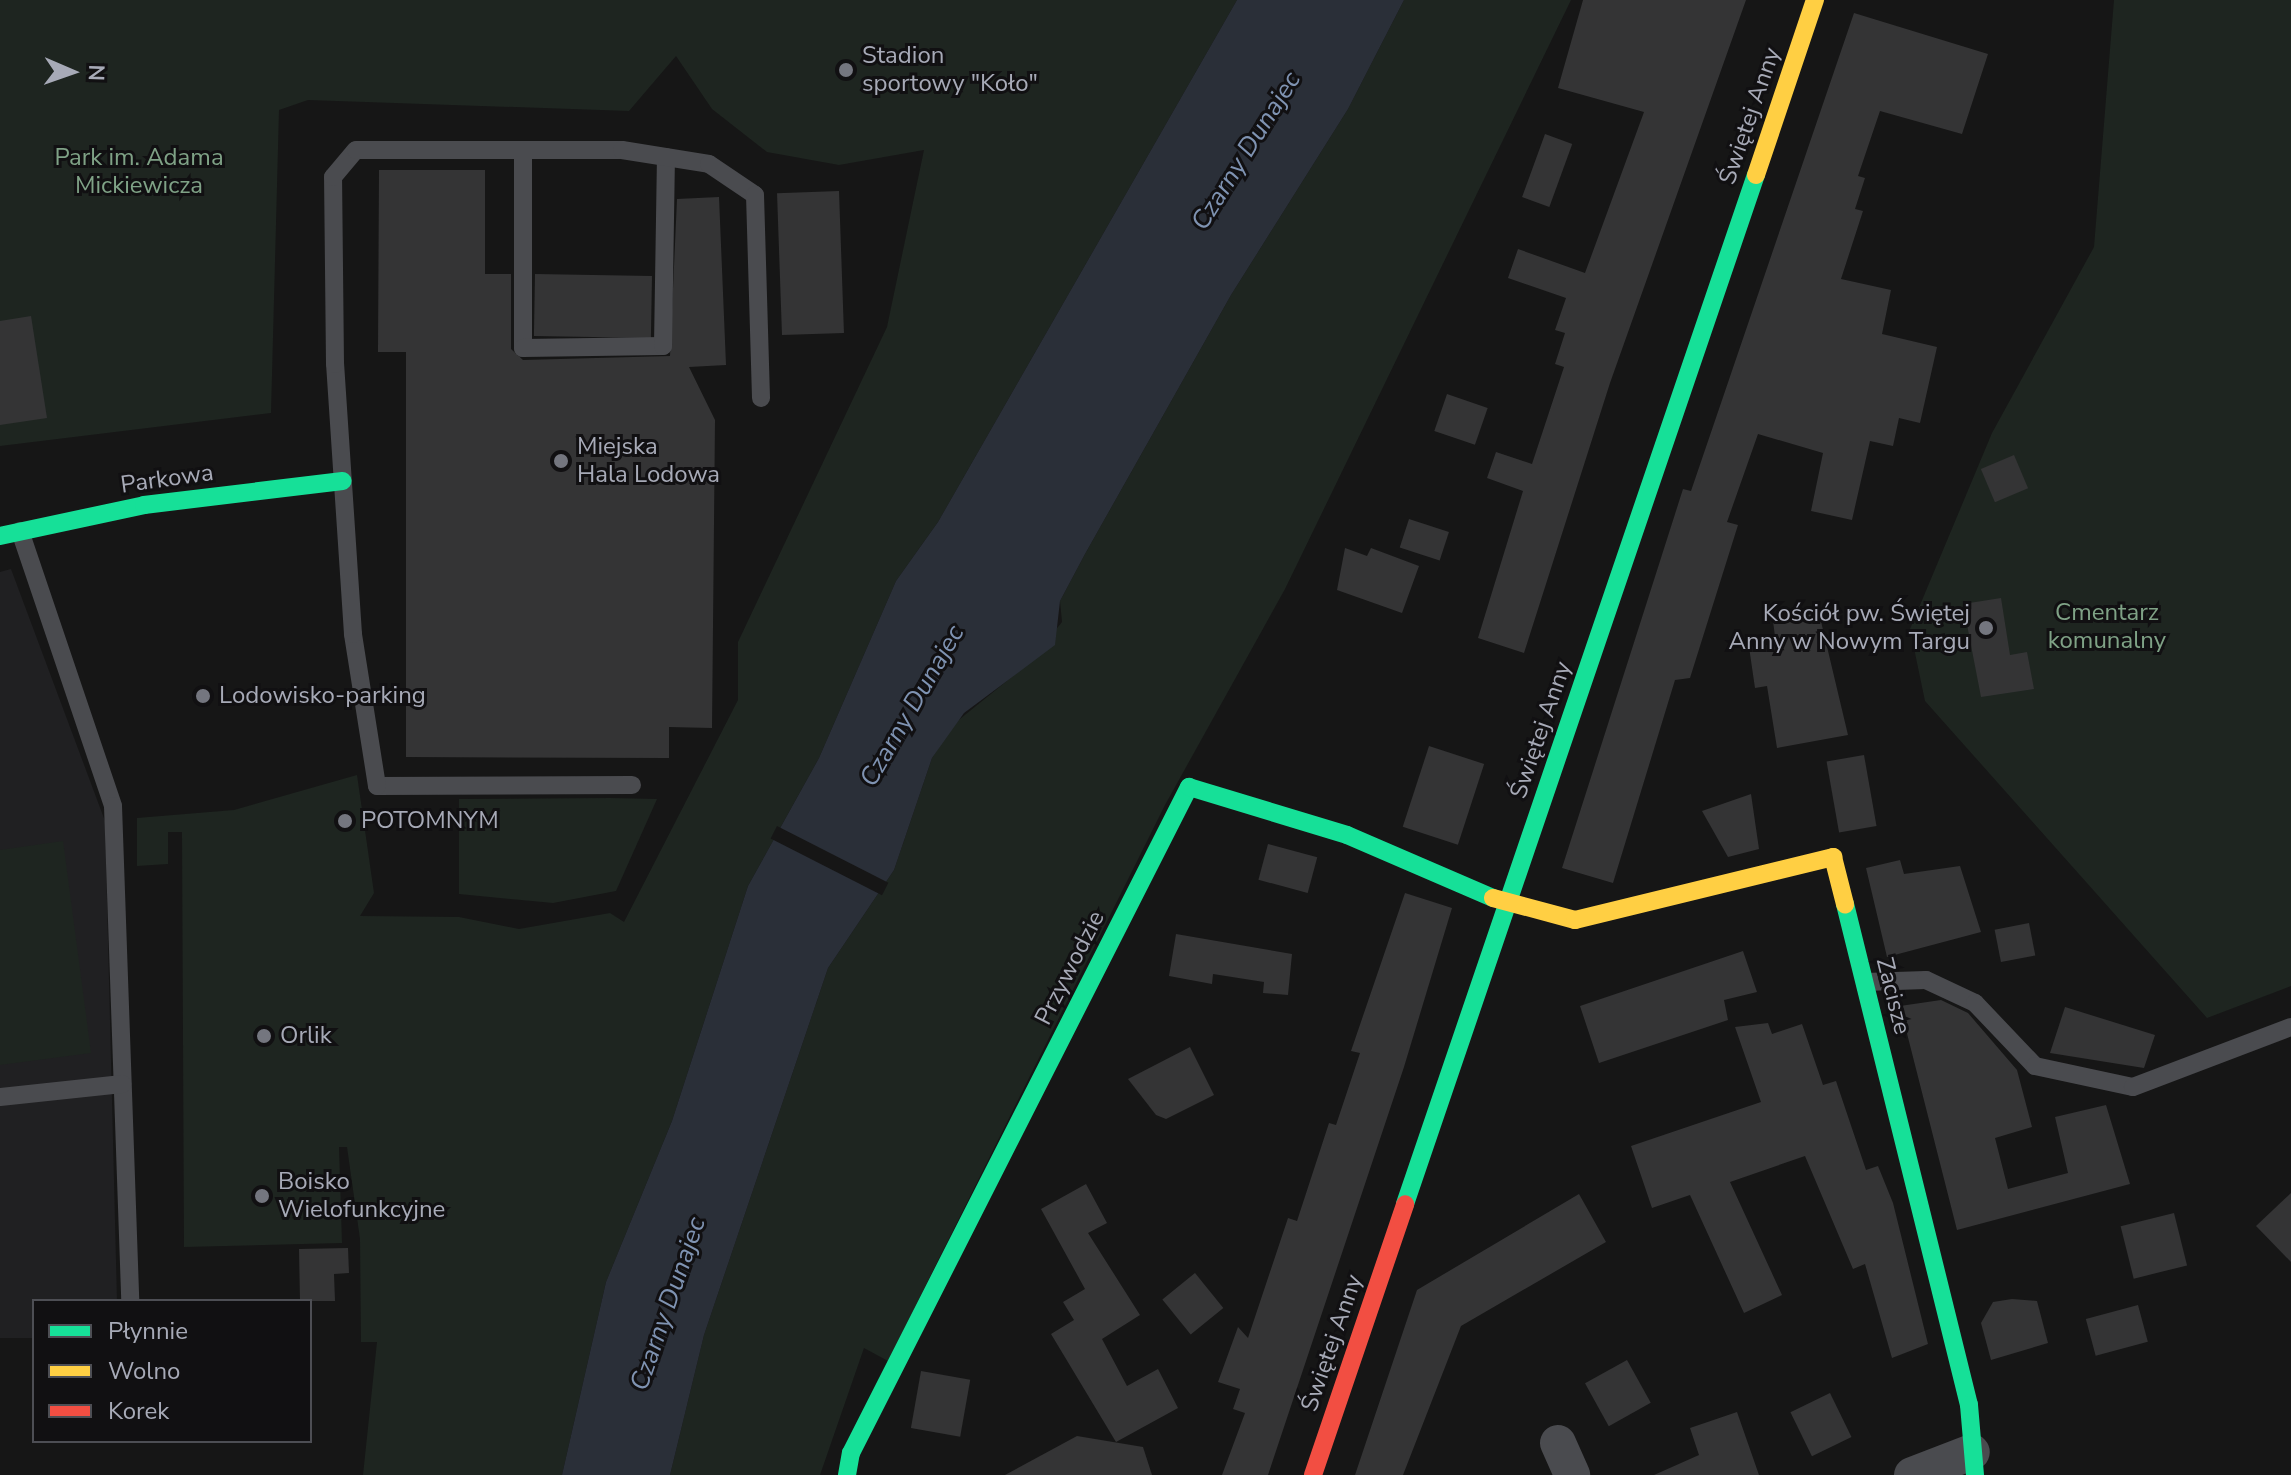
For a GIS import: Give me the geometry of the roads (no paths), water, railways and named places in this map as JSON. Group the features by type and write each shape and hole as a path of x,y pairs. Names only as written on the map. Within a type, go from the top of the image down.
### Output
{"street":[{"name":"Świętej Anny","path":"1313,1475 1815,0"},
{"name":"Parkowa","path":"0,536 144,505 343,481"},
{"name":"Przywodzie","path":"847,1475 851,1453 1189,787 1347,835 1506,904"},
{"name":"Zacisze","path":"1506,904 1575,920 1833,857 1969,1405 1974,1464"},
{"path":"1912,1475 1974,1464"}],"lane":[{"path":"632,785 377,786 353,634 343,481 333,177 356,150 523,150 666,157 709,164 755,195 761,398"},
{"path":"523,150 523,348 663,346 666,157"},
{"path":"20,531 113,806 130,1299"},
{"path":"1865,982 1926,980 1975,1003 2035,1066 2133,1087 2291,1027"},
{"path":"0,1097 122,1084"}],"water":[{"name":"Czarny Dunajec","path":"1237,0 1404,0 1348,109 1231,295 1085,554 1060,601 1055,645 964,713 932,758 894,870 828,968 704,1335 670,1475 562,1475 606,1282 672,1121 748,886 819,758 896,581 938,522"}],"place":[{"name":"Stadion sportowy \"Koło\"","path":"846,70"},
{"name":"Miejska Hala Lodowa","path":"561,461"},
{"name":"Kościół pw. Świętej Anny w Nowym Targu","path":"1986,628"},
{"name":"Lodowisko-parking","path":"203,696"},
{"name":"POTOMNYM","path":"345,821"},
{"name":"Orlik","path":"264,1036"},
{"name":"Boisko Wielofunkcyjne","path":"262,1196"}],"park label":[{"name":"Park im. Adama Mickiewicza","path":"139,172"},
{"name":"Cmentarz komunalny","path":"2107,627"}]}
